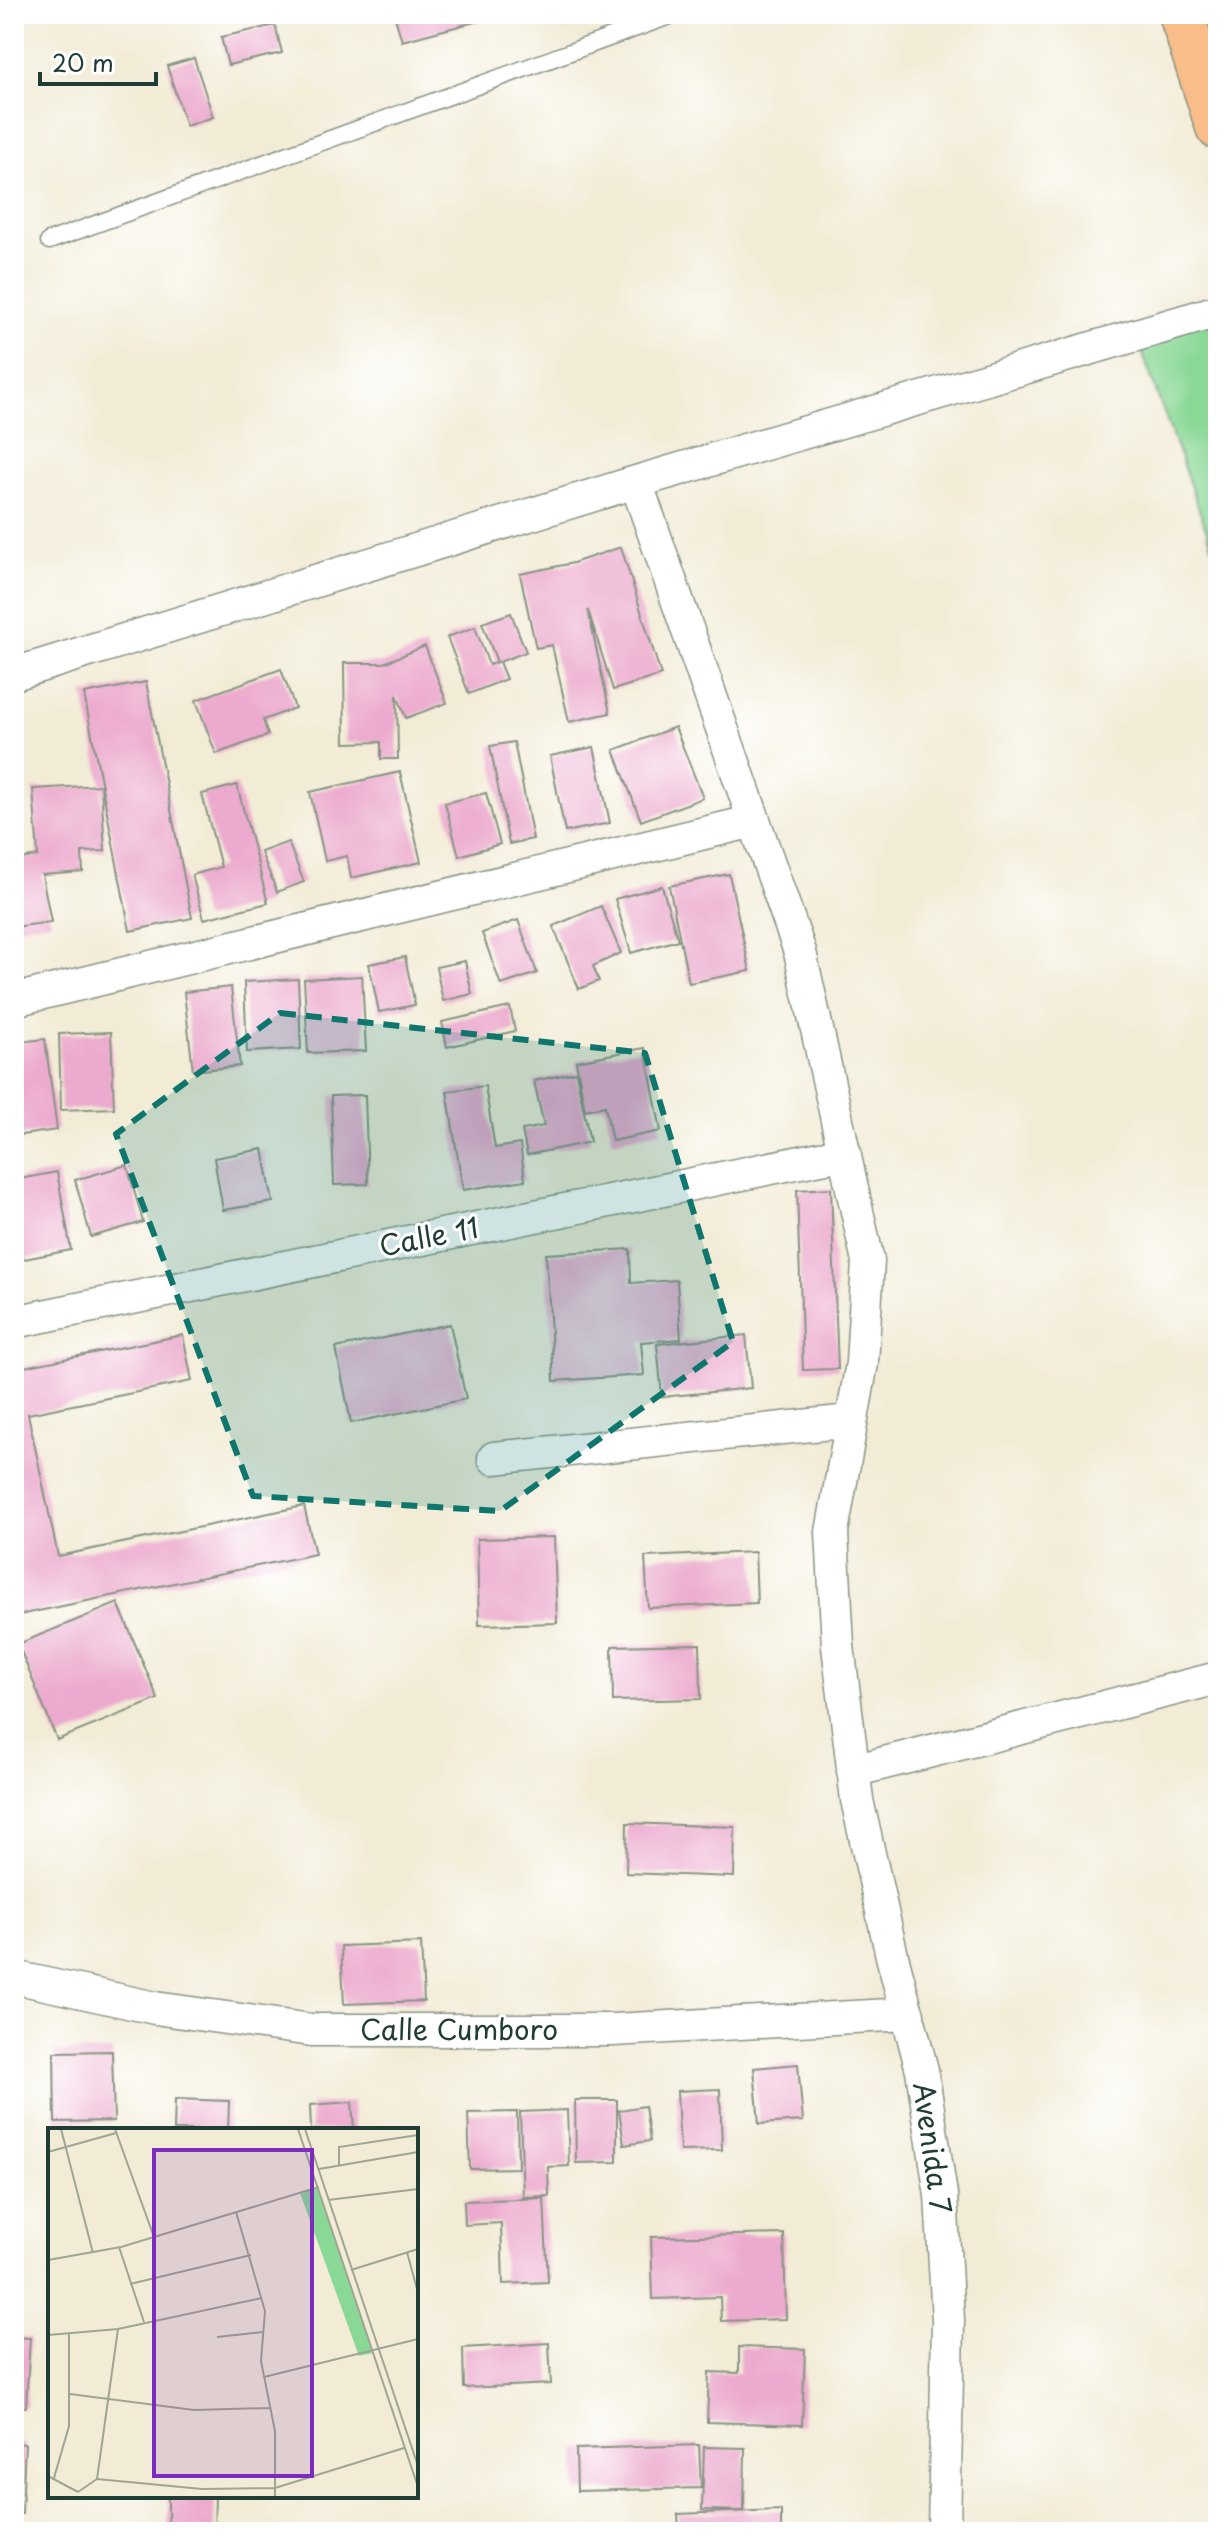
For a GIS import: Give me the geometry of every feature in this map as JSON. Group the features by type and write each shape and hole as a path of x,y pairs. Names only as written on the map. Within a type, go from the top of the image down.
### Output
{"highway":[{"path":"1181,14 1218,127"}],"street":[{"path":"14,674 636,482 1218,311"},
{"name":"Avenida 7","path":"636,482 800,952 868,1261 862,1363 832,1532 838,1646 857,1800 888,1940 922,2070 941,2195 948,2320 944,2532"},
{"path":"14,1000 754,821"},
{"name":"Calle 11","path":"14,1322 845,1153"},
{"path":"494,1458 850,1421"},
{"path":"853,1771 1218,1678"},
{"name":"Calle Cumboro","path":"14,1977 155,2008 311,2030 613,2030 908,2014"}],"lane":[{"path":"49,241 675,14"}],"highlighted area":[{"path":"280,1013 645,1053 733,1342 500,1511 253,1496 116,1134"}],"green space":[{"path":"1218,311 1218,562 1136,335"}],"building":[{"path":"394,14 501,14 501,15 402,41"},
{"path":"275,25 282,53 228,65 221,37"},
{"path":"194,58 213,117 186,126 167,66"},
{"path":"621,547 661,675 613,690 588,610 610,713 569,722 552,645 536,648 520,574 573,563"},
{"path":"511,613 526,652 499,662 506,679 469,694 447,637 475,627 489,665 497,662 482,623"},
{"path":"425,646 447,703 406,718 397,695 398,759 381,759 381,742 345,743 344,663 384,663"},
{"path":"281,669 295,708 263,720 268,735 216,754 196,700"},
{"path":"146,682 192,918 130,931 84,694"},
{"path":"675,727 703,798 641,821 614,750"},
{"path":"514,742 533,839 509,844 490,746"},
{"path":"594,747 610,823 565,832 550,756"},
{"path":"400,772 421,862 351,878 347,856 325,861 310,792"},
{"path":"101,785 105,851 82,852 83,872 42,875 51,922 14,927 14,860 38,856 33,789"},
{"path":"237,785 268,903 204,919 192,875 221,867 202,794"},
{"path":"486,793 500,844 459,856 445,803"},
{"path":"14,815 17,815 22,851 14,852"},
{"path":"288,842 304,882 277,892 261,852"},
{"path":"729,874 750,971 689,983 669,886"},
{"path":"662,886 678,940 631,953 615,899"},
{"path":"601,906 621,953 593,966 599,981 579,989 553,926"},
{"path":"518,920 537,973 501,985 482,933"},
{"path":"405,957 415,1005 379,1012 369,964"},
{"path":"465,961 472,994 443,1001 436,967"},
{"path":"362,976 366,1051 308,1053 304,979"},
{"path":"298,979 301,1049 247,1052 244,982"},
{"path":"231,987 240,1066 193,1071 184,992"},
{"path":"510,1007 515,1031 447,1047 442,1022"},
{"path":"111,1032 114,1108 61,1110 59,1034"},
{"path":"45,1039 57,1130 14,1136 14,1059 19,1059 18,1042"},
{"path":"645,1048 661,1131 612,1141 605,1106 585,1110 576,1061"},
{"path":"576,1072 590,1142 527,1155 522,1130 544,1126 534,1081"},
{"path":"485,1086 495,1148 520,1144 525,1180 463,1190 447,1091"},
{"path":"365,1095 368,1184 334,1185 331,1096"},
{"path":"263,1149 273,1202 223,1210 214,1158"},
{"path":"127,1165 143,1222 91,1237 75,1180"},
{"path":"57,1172 71,1250 14,1261 14,1180"},
{"path":"831,1188 838,1369 803,1370 797,1190"},
{"path":"630,1249 631,1283 677,1280 681,1339 641,1342 644,1375 554,1381 546,1254"},
{"path":"450,1324 466,1399 351,1423 336,1348"},
{"path":"183,1335 192,1381 28,1414 58,1556 304,1506 315,1554 14,1616 14,1369"},
{"path":"746,1335 751,1388 662,1397 657,1344"},
{"path":"554,1537 557,1623 479,1625 477,1539"},
{"path":"755,1552 757,1603 648,1608 645,1557"},
{"path":"118,1603 158,1699 57,1740 18,1644"},
{"path":"700,1644 701,1699 613,1701 612,1646"},
{"path":"627,1823 735,1827 734,1877 626,1873"},
{"path":"421,1943 424,2001 344,2004 341,1946"},
{"path":"112,2051 114,2121 55,2122 54,2052"},
{"path":"798,2064 803,2121 759,2124 754,2068"},
{"path":"720,2089 722,2150 680,2151 677,2091"},
{"path":"175,2099 229,2101 228,2128 174,2128"},
{"path":"575,2100 617,2100 617,2162 576,2163"},
{"path":"352,2102 354,2128 311,2128 310,2105"},
{"path":"645,2106 650,2141 624,2145 619,2110"},
{"path":"567,2110 569,2166 548,2167 549,2196 523,2197 520,2112"},
{"path":"517,2112 518,2168 470,2169 468,2113"},
{"path":"544,2198 548,2282 503,2284 501,2223 465,2225 464,2201"},
{"path":"784,2234 786,2319 721,2321 720,2297 653,2299 651,2237"},
{"path":"14,2337 30,2338 26,2407 14,2406"},
{"path":"549,2343 551,2384 464,2388 463,2348"},
{"path":"739,2347 805,2349 802,2425 707,2422 709,2372 739,2373"},
{"path":"14,2443 25,2444 22,2514 14,2514"},
{"path":"699,2445 701,2488 577,2491 576,2449"},
{"path":"704,2447 745,2448 744,2511 702,2510"},
{"path":"168,2498 215,2498 214,2532 168,2532"},
{"path":"781,2510 781,2532 679,2532 678,2514"}]}
